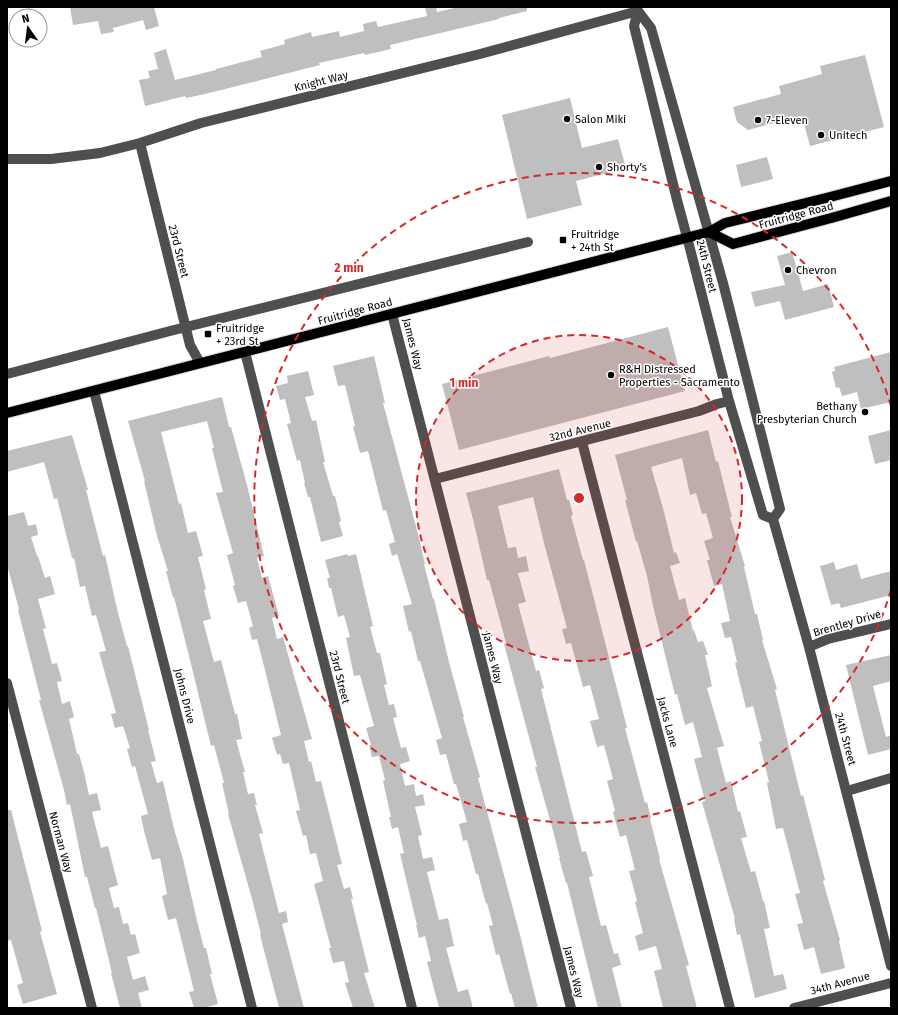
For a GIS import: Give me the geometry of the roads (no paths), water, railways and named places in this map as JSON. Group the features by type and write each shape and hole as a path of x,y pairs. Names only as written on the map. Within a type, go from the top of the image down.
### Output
{"main road":[{"name":"Fruitridge Road","path":"7,413 709,232 725,223 817,201 891,181"},
{"name":"Fruitridge Road","path":"709,232 733,244 891,201"}],"street":[{"name":"Knight Way","path":"7,159 50,159 100,153 140,143 201,123 472,56 637,9"},
{"name":"24th Street","path":"637,9 651,28 723,283 780,509 773,519"},
{"name":"24th Street","path":"637,9 634,26 729,401 763,515 773,519"},
{"name":"23rd Street","path":"140,143 185,328 190,345 200,363"},
{"path":"7,374 528,242"},
{"name":"James Way","path":"392,314 571,1008"},
{"name":"23rd Street","path":"244,352 412,1008"},
{"name":"Johns Drive","path":"94,390 252,1008"},
{"name":"32nd Avenue","path":"435,479 700,412 717,404 729,401"},
{"name":"Jacks Lane","path":"582,442 730,1008"},
{"name":"24th Street","path":"773,519 810,647 847,791 888,937 891,966"},
{"name":"Brentley Drive","path":"810,647 828,640 891,624"},
{"name":"Norman Way","path":"7,682 92,1008"},
{"path":"847,791 891,778"},
{"name":"34th Avenue","path":"794,1008 891,983"}],"place":[{"name":"Salon Miki","path":"567,119"},
{"name":"7-Eleven","path":"758,120"},
{"name":"Unitech","path":"821,135"},
{"name":"Shorty’s","path":"599,167"},
{"name":"Fruitridge + 24th St","path":"563,240"},
{"name":"Chevron","path":"788,270"},
{"name":"Fruitridge + 23rd St","path":"208,334"},
{"name":"R&H Distressed Properties - Sacramento","path":"611,375"},
{"name":"Bethany Presbyterian Church","path":"865,412"}]}
